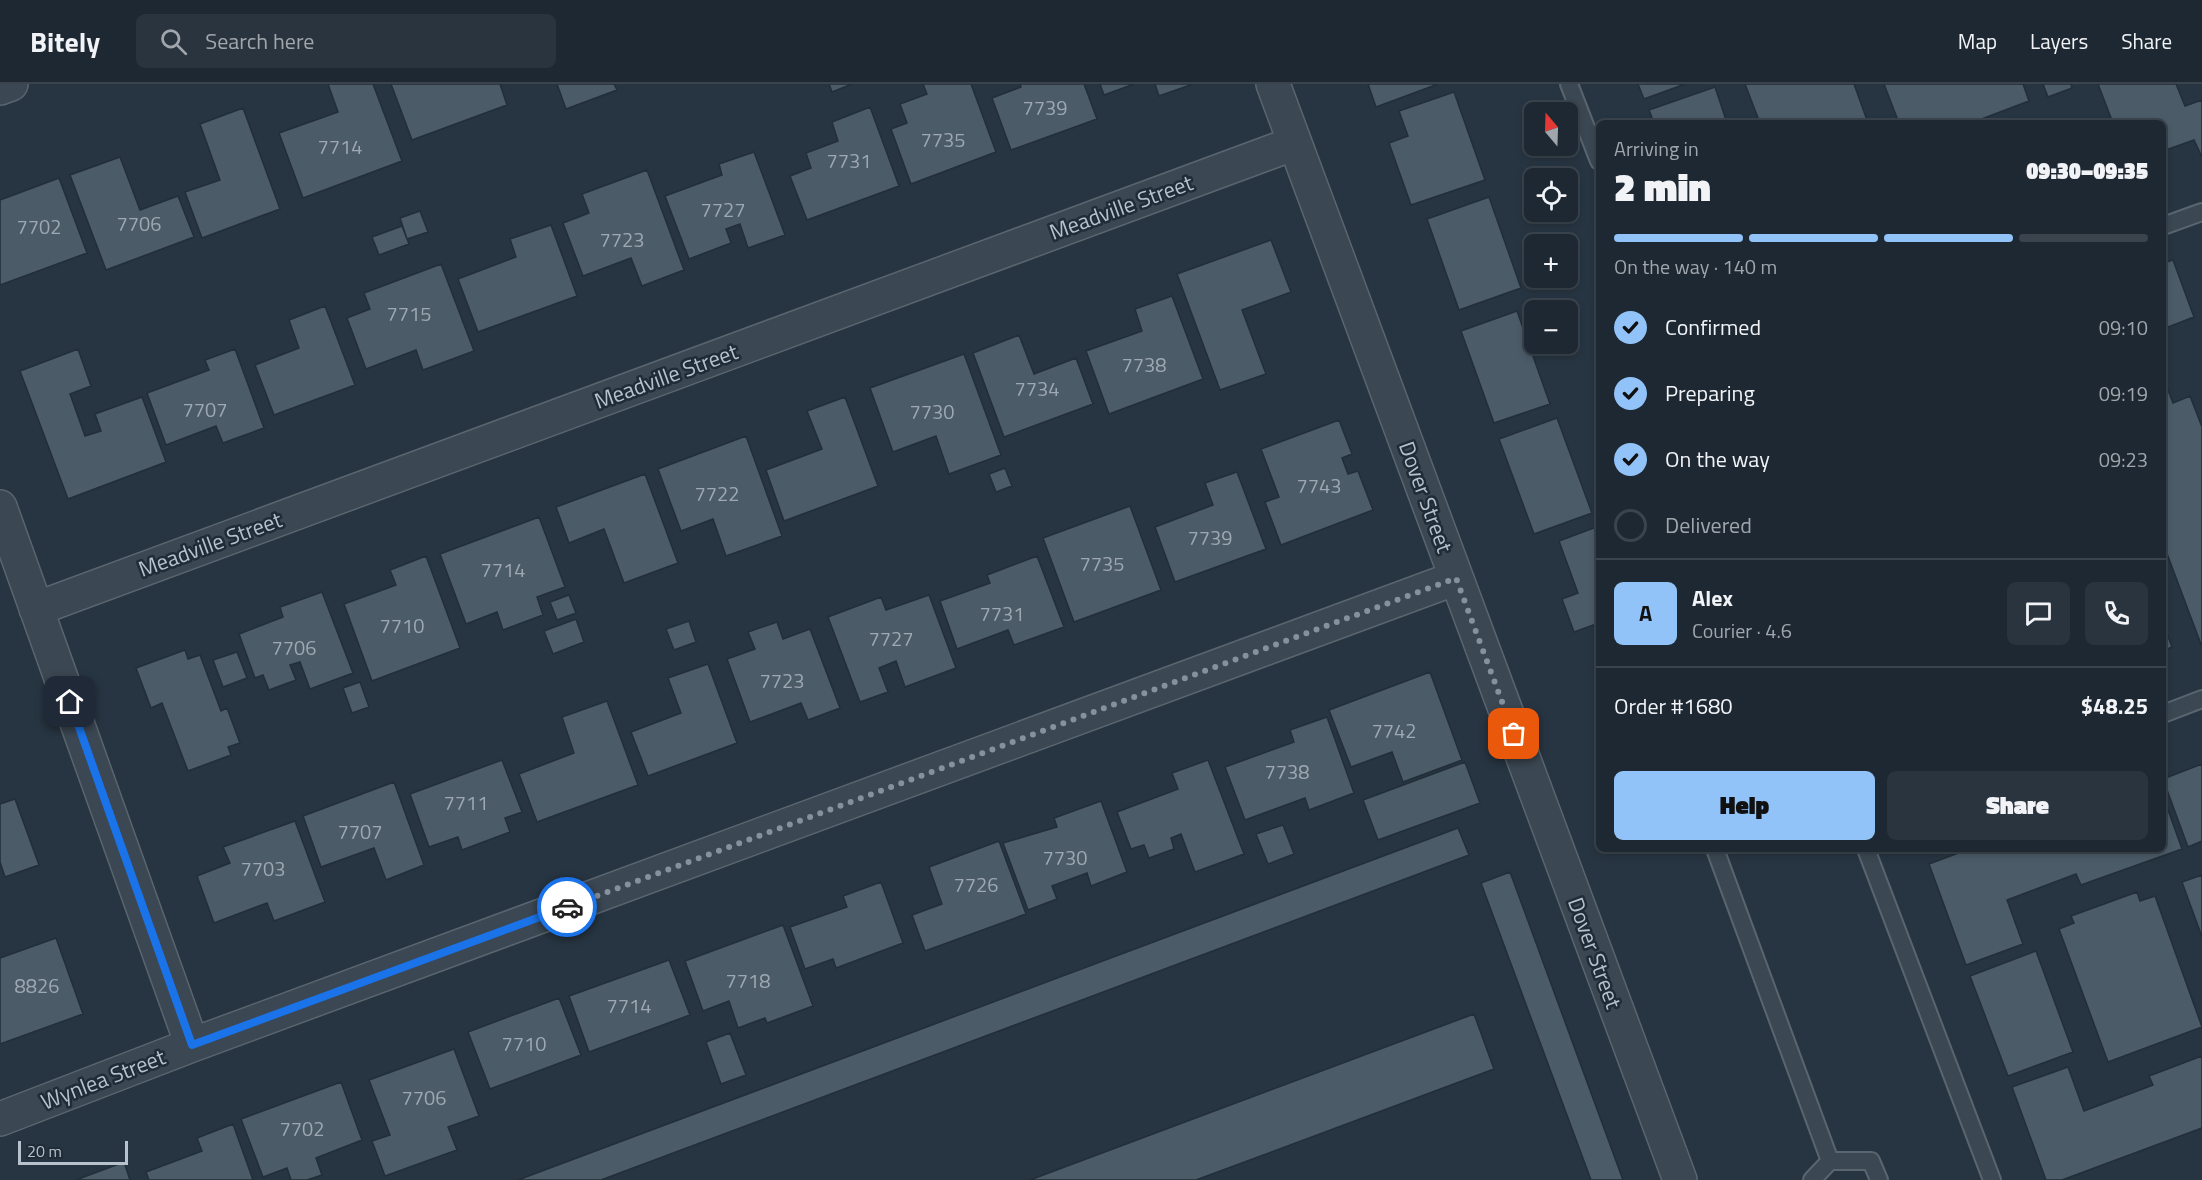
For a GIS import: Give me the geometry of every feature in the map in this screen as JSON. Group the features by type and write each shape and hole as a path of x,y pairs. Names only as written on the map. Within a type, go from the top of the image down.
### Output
{"street":[{"path":"0,88 11,84"},
{"name":"Dover Street","path":"1273,84 1680,1180"},
{"name":"Meadville Street","path":"36,609 1295,143"},
{"path":"0,507 192,1045"},
{"name":"Wynlea Street","path":"0,1119 192,1045 1456,578"}],"lane":[{"path":"1569,84 1596,153"},
{"path":"2166,225 2202,212"},
{"path":"2166,713 2202,699"},
{"path":"1715,852 1830,1161"},
{"path":"1867,852 1992,1180"},
{"path":"1812,1180 1830,1161 1871,1161 1879,1180"}],"building":[{"path":"328,84 373,84 402,161 303,198 279,133 338,112"},
{"path":"391,84 500,84 507,105 412,140"},
{"path":"557,84 614,84 617,90 566,109"},
{"path":"829,84 852,84 832,92"},
{"path":"923,84 971,84 996,152 911,184 891,129 907,123 900,104 927,94"},
{"path":"1020,84 1084,84 1097,119 1011,150 992,98 1021,87"},
{"path":"1100,84 1134,84 1104,95"},
{"path":"1155,84 1193,84 1159,96"},
{"path":"1368,84 1438,84 1376,107"},
{"path":"1638,84 1685,84 1644,99"},
{"path":"1745,84 1854,84 1867,120 1759,120"},
{"path":"1884,84 2023,84 2029,101 1979,120 1898,120"},
{"path":"2043,84 2071,84 2072,88 2048,97"},
{"path":"2098,84 2176,84 2185,106 2202,100 2202,157 2194,140 2166,150 2166,120 2112,120"},
{"path":"1715,87 1726,120 1653,120 1649,110"},
{"path":"1454,92 1485,180 1411,205 1389,143 1408,136 1399,111"},
{"path":"870,107 899,186 807,220 790,176 811,168 806,153 838,141 832,122"},
{"path":"243,108 280,209 202,238 185,192 220,180 200,124"},
{"path":"754,152 785,235 748,248 740,224 726,229 731,243 689,259 665,196 722,175 719,164"},
{"path":"120,157 140,210 178,196 194,237 106,270 70,175"},
{"path":"647,170 684,270 642,286 631,258 583,276 563,223 589,213 582,194"},
{"path":"59,178 87,253 0,285 0,200"},
{"path":"1489,197 1521,288 1459,310 1427,219"},
{"path":"420,211 428,232 407,239 400,218"},
{"path":"551,225 577,296 478,332 458,279 516,257 510,239"},
{"path":"402,226 409,244 379,255 372,237"},
{"path":"1271,240 1291,292 1242,310 1266,374 1220,390 1177,274"},
{"path":"2173,260 2194,317 2166,328 2166,262"},
{"path":"441,264 474,351 423,370 416,350 366,369 347,318 370,309 364,293"},
{"path":"1172,296 1203,379 1109,414 1086,351 1142,331 1135,309"},
{"path":"325,306 355,385 274,415 255,365 299,348 289,320"},
{"path":"1517,311 1524,331 1524,354 1532,354 1550,404 1494,423 1461,331"},
{"path":"1019,335 1034,374 1076,358 1093,404 1004,437 973,353"},
{"path":"78,349 91,386 70,394 85,436 101,431 95,414 142,397 166,462 68,499 20,371"},
{"path":"235,349 264,428 223,443 216,426 166,445 147,393 209,370 205,360"},
{"path":"964,354 1001,455 949,474 936,436 893,452 870,388"},
{"path":"2166,385 2173,403 2190,396 2202,427 2202,647 2166,551"},
{"path":"845,397 878,486 784,521 766,470 822,449 807,411"},
{"path":"1557,418 1592,513 1534,534 1499,439"},
{"path":"1339,420 1352,454 1342,458 1348,474 1358,471 1373,510 1281,545 1265,502 1279,497 1261,449"},
{"path":"746,436 782,536 726,556 713,519 681,531 658,469"},
{"path":"1005,468 1012,486 996,492 989,474"},
{"path":"1237,472 1266,549 1175,582 1155,527 1213,505 1205,483"},
{"path":"645,474 678,563 624,583 604,529 569,543 556,507"},
{"path":"1130,506 1161,590 1074,622 1043,538"},
{"path":"539,517 565,587 537,597 543,615 503,630 497,612 466,624 440,554"},
{"path":"1596,527 1596,624 1574,632 1562,599 1578,593 1559,541"},
{"path":"426,556 460,648 372,681 344,604 396,585 390,570"},
{"path":"1037,556 1064,627 1014,645 1008,630 957,649 940,601 990,583 987,575"},
{"path":"322,592 353,673 310,689 300,662 290,665 296,680 269,690 263,675 255,678 239,634 283,617 280,607"},
{"path":"569,595 576,613 557,620 550,602"},
{"path":"929,595 956,668 905,687 896,661 879,668 888,692 860,702 828,617 881,597 886,610"},
{"path":"576,619 584,642 553,654 544,631"},
{"path":"689,621 696,642 674,650 666,629"},
{"path":"777,622 783,639 810,629 840,708 808,720 801,703 750,722 727,659 755,649 748,632"},
{"path":"2166,631 2172,647 2166,650"},
{"path":"185,650 188,659 200,655 221,711 227,708 240,743 228,747 231,755 188,771 162,703 151,708 136,668"},
{"path":"237,652 247,678 223,687 213,660"},
{"path":"708,664 737,743 648,776 631,732 681,713 668,678"},
{"path":"1430,672 1462,760 1403,782 1392,752 1351,767 1329,710"},
{"path":"360,682 369,707 352,713 343,688"},
{"path":"607,701 638,785 537,822 519,774 574,753 562,717"},
{"path":"1327,717 1354,793 1309,810 1305,798 1245,820 1225,767 1294,742 1290,730"},
{"path":"502,760 522,812 505,818 510,832 462,850 458,837 429,847 410,794"},
{"path":"1208,760 1244,854 1195,872 1181,834 1171,838 1174,849 1149,858 1144,845 1131,849 1117,812 1178,789 1172,773"},
{"path":"1465,762 1480,803 1378,840 1363,800"},
{"path":"2202,764 2202,841 2188,847 2166,787 2166,778"},
{"path":"394,782 424,865 386,880 374,848 321,867 303,816"},
{"path":"15,799 39,865 5,877 0,862 0,804"},
{"path":"1101,801 1127,872 1091,886 1087,873 1052,886 1057,899 1028,910 1003,843 1057,827 1054,818"},
{"path":"2166,804 2182,849 2081,885 2076,874 2007,900 2023,944 1966,965 1929,864 1961,852 2166,852"},
{"path":"295,821 325,902 274,921 267,903 214,923 197,876 230,863 223,847"},
{"path":"1283,825 1294,854 1268,864 1256,834"},
{"path":"1458,828 1469,855 601,1180 518,1180"},
{"path":"999,841 1026,914 925,951 912,915 942,904 929,867"},
{"path":"1510,872 1623,1180 1591,1180 1481,883"},
{"path":"2202,875 2202,937 2182,882"},
{"path":"881,882 903,943 836,968 833,959 805,969 790,927 847,907 843,896"},
{"path":"2137,892 2140,901 2155,896 2202,1027 2108,1062 2059,929 2074,923 2071,916"},
{"path":"783,925 813,1006 767,1023 765,1018 738,1028 729,1001 703,1011 685,961"},
{"path":"56,938 83,1014 0,1044 0,958"},
{"path":"2036,951 2073,1052 2008,1076 1970,976"},
{"path":"669,960 690,1015 589,1052 569,996"},
{"path":"559,998 581,1055 490,1089 468,1032"},
{"path":"1474,1014 1494,1069 1196,1180 1030,1180"},
{"path":"730,1033 746,1075 721,1084 706,1042"},
{"path":"454,1049 479,1116 448,1127 457,1150 385,1176 372,1141 390,1135 369,1080"},
{"path":"2202,1056 2202,1128 2062,1180 2046,1180 2012,1087 2068,1067 2084,1111 2153,1085 2149,1076"},
{"path":"341,1082 362,1140 316,1158 322,1175 307,1180 291,1180 287,1168 263,1177 241,1119"},
{"path":"233,1124 253,1180 149,1180 146,1172 202,1151 197,1138"},
{"path":"124,1162 130,1180 76,1180"}],"way so far":[{"path":"567,907 1456,578 1514,734"}],"route":[{"path":"70,702 192,1045 567,907"}]}
